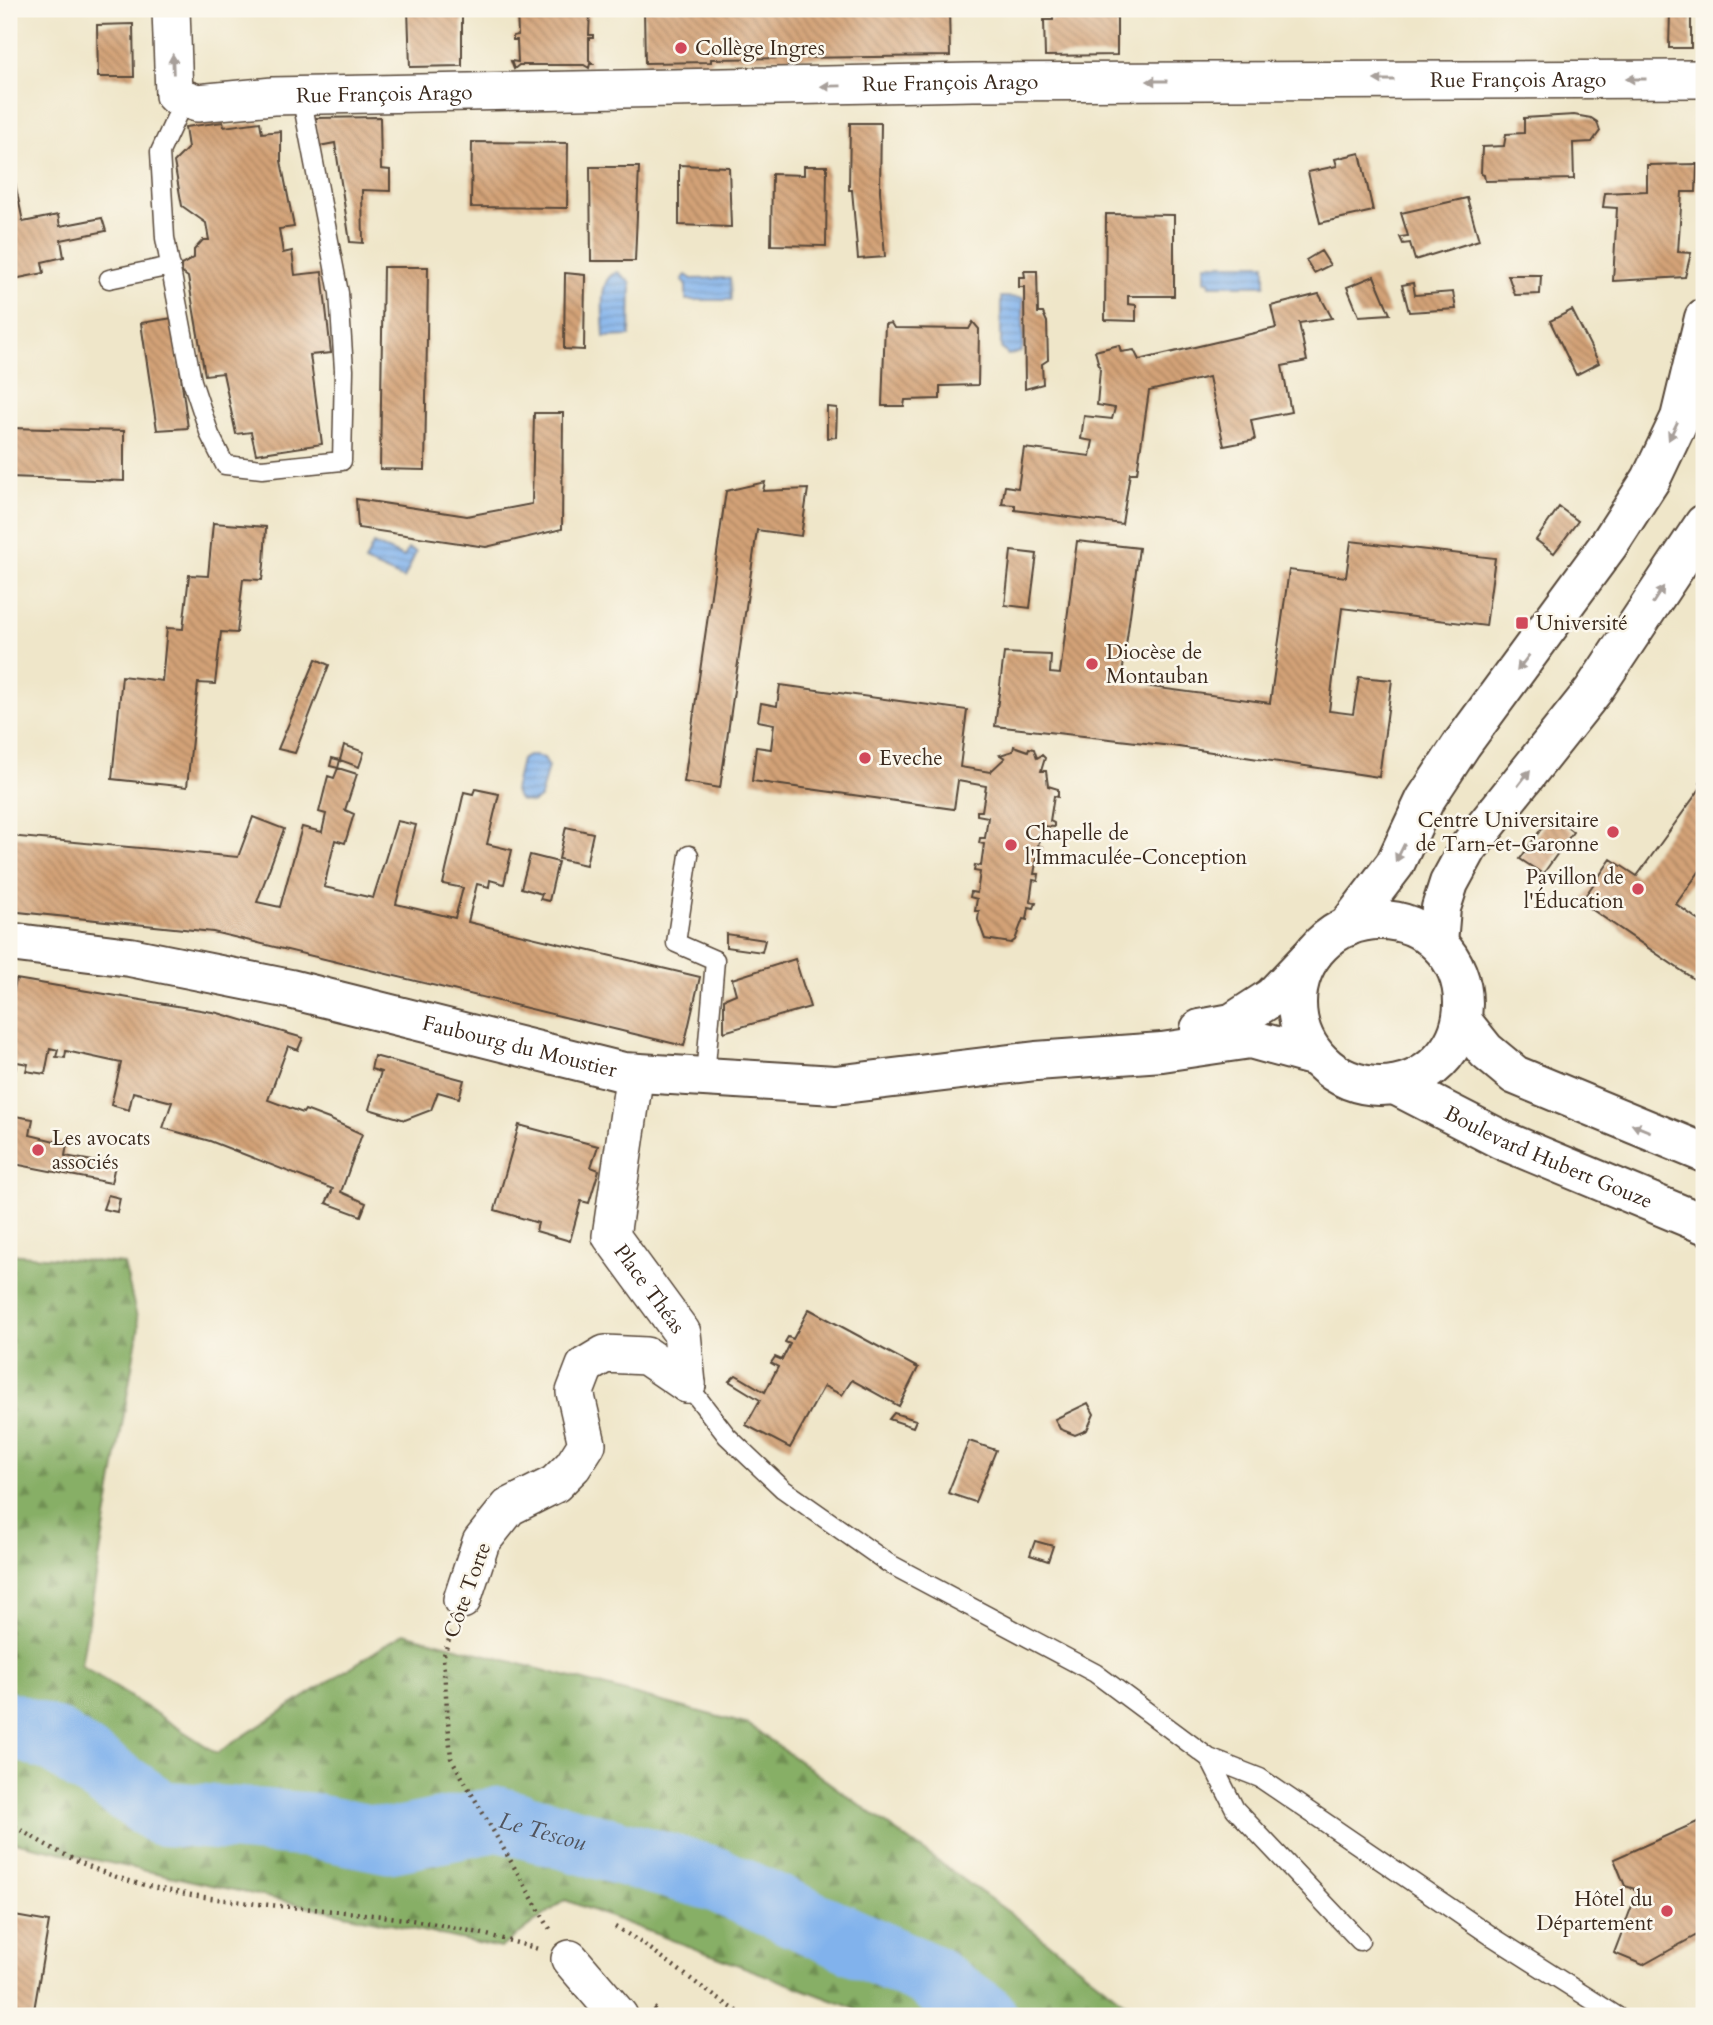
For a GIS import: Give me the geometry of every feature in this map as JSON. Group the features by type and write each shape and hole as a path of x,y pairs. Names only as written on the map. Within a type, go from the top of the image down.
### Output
{"main road":[{"path":"1347,926 1379,920 1411,926 1438,943 1455,966 1463,993 1461,1021 1453,1043 1438,1063 1418,1077 1395,1085 1373,1086 1352,1081 1332,1071 1316,1056 1304,1038 1298,1016 1300,984 1313,954 1328,938 1347,926 1395,864 1425,800 1462,744 1594,566 1651,479 1680,418 1704,318"},
{"path":"1438,943 1441,908 1449,883 1468,848 1593,691 1703,527"},
{"name":"Faubourg du Moustier","path":"9,942 130,957 290,989 635,1072 835,1085 1036,1061 1162,1052 1250,1039 1316,1056"},
{"name":"Faubourg du Moustier","path":"1036,1061 1232,1023 1272,996 1313,954"},
{"path":"1461,1021 1486,1051 1515,1075 1704,1153"},
{"name":"Boulevard Hubert Gouze","path":"1395,1085 1502,1140 1704,1224"}],"street":[{"path":"171,9 174,95 191,101"},
{"name":"Rue François Arago","path":"191,101 301,95 973,82 1704,79"},
{"name":"Place Théas","path":"635,1072 611,1236 682,1333 687,1384"},
{"name":"Côte Torte","path":"461,1600 481,1542 509,1507 555,1484 573,1466 587,1444 575,1392 585,1366 606,1354 646,1356 687,1384"},
{"path":"570,1959 631,2008"}],"lane":[{"path":"191,101 160,152 165,238 192,381 210,435 225,465 262,469 342,461 344,370 339,293 301,95"},
{"path":"109,279 171,266"},
{"path":"689,855 676,943 715,960 705,1077"},
{"path":"687,1384 727,1436 783,1489 888,1563 1094,1673 1209,1758 1260,1778 1493,1937 1616,2016"},
{"path":"1209,1758 1235,1810 1360,1941"}],"path":[{"name":"Côte Torte","path":"461,1600 443,1658 451,1758 539,1912"},
{"path":"9,1823 68,1856 133,1882 197,1896 270,1906 398,1918 505,1939 570,1959"},
{"path":"615,1927 644,1943 724,2004 746,2016"},
{"path":"631,2008 664,2016"}],"green space":[{"path":"9,1254 124,1264 139,1326 81,1665 217,1753 404,1633 749,1725 1014,1916 1142,2016 866,2016 853,2008 565,1900 500,1948 9,1841"}],"water":[{"path":"1205,264 1265,264 1265,285 1210,285 1209,281 1205,281"},
{"path":"618,272 631,283 630,336 604,337 604,290 611,275"},
{"path":"686,275 692,279 730,278 731,300 686,300 686,284 682,280"},
{"path":"1001,297 1023,298 1021,352 1008,355 1001,348"},
{"path":"373,544 404,557 408,549 416,552 404,579 365,562"},
{"path":"530,755 544,758 548,766 540,798 532,803 519,800 514,791 521,760"}],"building":[{"path":"408,9 462,9 462,66 410,67"},
{"path":"517,9 590,9 589,35 593,35 593,38 589,38 589,60 593,64 590,64 589,68 584,65 519,65 514,69 511,61 518,62 517,40 513,40 513,36 518,35"},
{"path":"644,9 949,9 950,56 711,59 711,62 645,63"},
{"path":"1053,9 1104,9 1105,16 1117,16 1117,55 1045,56 1044,20 1053,20"},
{"path":"1691,11 1691,48 1669,48 1670,12"},
{"path":"133,24 134,77 98,77 97,25"},
{"path":"1574,115 1591,118 1597,122 1600,131 1592,142 1573,143 1574,179 1485,181 1484,175 1481,174 1482,147 1504,146 1506,134 1524,133 1524,118"},
{"path":"380,117 381,169 390,170 390,191 362,190 363,243 350,242 335,143 319,146 315,118"},
{"path":"223,122 224,127 260,122 262,133 281,131 281,161 294,227 279,229 283,253 292,251 295,275 322,272 331,353 310,355 322,444 256,454 251,432 236,434 223,373 205,375 188,277 181,272 181,265 194,258 194,250 203,240 209,240 206,223 182,206 174,162 188,148 185,127"},
{"path":"850,123 881,123 880,191 885,257 858,259 852,190 849,190"},
{"path":"472,142 568,143 567,208 471,207"},
{"path":"9,153 23,222 58,215 60,226 102,218 106,231 61,240 64,257 42,262 44,273 9,280"},
{"path":"1360,153 1373,211 1320,223 1308,172 1337,166 1335,159"},
{"path":"1697,164 1696,192 1682,192 1678,252 1691,253 1685,277 1613,281 1617,208 1603,207 1605,193 1647,191 1647,165"},
{"path":"679,165 729,167 731,227 679,225"},
{"path":"804,166 827,166 826,246 771,245 772,174 804,175"},
{"path":"590,167 639,167 635,261 591,261"},
{"path":"1467,198 1479,240 1415,260 1410,243 1403,244 1400,237 1408,236 1401,213"},
{"path":"1106,214 1174,215 1174,296 1128,296 1128,304 1136,305 1136,321 1105,320"},
{"path":"1321,251 1330,265 1314,273 1306,260"},
{"path":"383,267 428,267 425,470 380,469"},
{"path":"1024,271 1037,271 1038,313 1043,313 1047,322 1048,360 1042,364 1043,384 1025,389 1024,287 1019,287 1019,277 1025,277"},
{"path":"565,273 585,275 584,350 564,349"},
{"path":"1508,275 1541,275 1540,294 1515,295"},
{"path":"1374,276 1390,314 1359,316 1347,287"},
{"path":"1413,283 1415,295 1453,292 1456,309 1409,312 1402,285"},
{"path":"1319,294 1332,318 1299,323 1307,361 1282,366 1291,412 1251,420 1255,440 1224,446 1209,377 1149,391 1137,473 1130,473 1122,524 1015,510 1015,505 1002,504 1005,486 1018,488 1024,448 1090,456 1093,441 1081,439 1084,416 1112,419 1115,408 1097,405 1100,369 1095,351 1119,345 1121,352 1134,350 1139,360 1276,328 1271,306"},
{"path":"1572,310 1599,363 1576,375 1550,321"},
{"path":"173,318 188,428 157,430 141,323"},
{"path":"973,322 979,329 978,385 940,386 940,399 905,400 904,406 882,406 885,324 891,323 894,328 969,329"},
{"path":"827,407 837,408 836,437 827,438"},
{"path":"534,413 563,413 562,529 486,547 358,528 356,499 467,516 532,504"},
{"path":"9,428 124,431 124,481 9,477"},
{"path":"765,482 763,491 808,489 801,536 757,530 720,788 684,782 726,491"},
{"path":"1559,507 1578,521 1554,553 1536,540"},
{"path":"213,523 266,527 264,565 262,580 243,579 237,633 221,632 215,684 198,683 187,787 112,779 122,676 162,681 167,628 183,629 189,575 208,576"},
{"name":"Diocèse de Montauban","path":"1077,541 1139,548 1121,683 1270,703 1289,570 1346,577 1351,541 1495,558 1486,626 1342,608 1329,711 1353,714 1359,677 1392,680 1379,777 1172,746 995,726 1004,653 1051,655 1050,673 1060,674"},
{"path":"1011,551 1037,554 1030,608 1005,605"},
{"path":"316,659 329,665 295,753 278,749"},
{"path":"780,685 967,710 960,767 990,772 1005,758 1000,755 1013,751 1014,746 1028,751 1029,748 1034,749 1037,758 1042,755 1045,758 1041,771 1046,771 1048,786 1058,789 1058,797 1054,796 1050,821 1054,823 1054,827 1042,826 1038,846 1043,847 1042,853 1038,852 1034,874 1039,874 1038,881 1033,880 1030,902 1036,903 1034,908 1029,907 1027,920 1023,919 1015,940 1011,943 985,939 978,920 979,911 975,911 977,899 970,897 971,892 977,893 980,872 974,871 975,865 981,866 984,844 979,843 980,838 985,838 988,817 977,815 977,811 982,811 986,786 958,781 954,809 752,781 756,747 771,749 774,724 758,721 761,703 777,706"},
{"path":"344,745 364,752 359,767 340,760"},
{"path":"332,758 340,760 338,768 330,766"},
{"path":"338,768 357,774 345,810 354,814 345,843 335,840 324,887 373,898 397,821 416,825 396,904 455,918 463,888 443,884 464,792 473,794 475,789 499,794 487,844 512,850 504,884 490,880 489,887 477,884 468,922 700,977 684,1046 213,932 9,911 9,836 238,857 253,817 284,829 257,902 280,907 302,827 322,832 326,814 319,812 328,776 334,778"},
{"name":"Pavillon de l'Éducation","path":"1704,778 1704,865 1676,904 1704,924 1704,986 1581,902 1611,859 1637,876 1702,786 1700,783"},
{"path":"1551,815 1573,832 1543,874 1520,859"},
{"path":"566,827 593,833 586,865 559,859"},
{"path":"530,855 558,862 549,901 540,899 542,894 521,888"},
{"path":"726,934 765,940 762,952 726,947"},
{"path":"795,959 810,1007 724,1032 724,999 736,994 732,979"},
{"path":"16,979 218,1013 303,1038 298,1050 288,1046 268,1100 303,1113 305,1110 362,1134 341,1192 366,1203 361,1216 326,1203 333,1189 210,1141 163,1128 172,1102 133,1092 129,1110 111,1105 121,1063 66,1051 65,1058 56,1057 58,1050 50,1048 45,1074 26,1071 28,1064 17,1062 9,1099 9,1014"},
{"path":"374,1056 464,1080 459,1098 438,1092 431,1110 405,1120 369,1109 381,1072 371,1069"},
{"name":"Les avocats associés","path":"9,1115 33,1119 30,1135 67,1144 65,1156 115,1165 111,1183 9,1163"},
{"path":"519,1125 598,1146 591,1167 599,1170 589,1203 581,1201 570,1241 536,1231 538,1223 495,1210"},
{"path":"108,1195 120,1198 117,1212 103,1209"},
{"path":"809,1309 918,1368 899,1406 852,1380 842,1395 824,1386 790,1448 746,1425 760,1400 729,1381 736,1375 765,1392 778,1367 771,1363 775,1357 782,1360 790,1344 785,1342 788,1337 793,1339"},
{"path":"1088,1403 1094,1414 1087,1430 1075,1435 1060,1429 1055,1419"},
{"path":"894,1413 916,1420 913,1427 889,1419"},
{"path":"969,1441 996,1450 975,1502 948,1493"},
{"path":"1035,1541 1053,1546 1048,1561 1030,1555"},
{"name":"Hôtel du Département","path":"1704,1819 1704,1931 1643,1965 1614,1953 1638,1890 1625,1886 1614,1859"},
{"path":"9,1915 49,1922 33,2016 9,2016"}],"waterway":[{"name":"Le Tescou","path":"9,1724 56,1741 161,1813 309,1825 389,1841 499,1819 715,1879 929,1976 985,2016"}],"place":[{"name":"Collège Ingres","path":"681,48"},
{"name":"Université","path":"1522,623"},
{"name":"Diocèse de Montauban","path":"1092,664"},
{"name":"Eveche","path":"865,758"},
{"name":"Centre Universitaire de Tarn-et-Garonne","path":"1613,832"},
{"name":"Chapelle de l'Immaculée-Conception","path":"1011,845"},
{"name":"Pavillon de l'Éducation","path":"1638,889"},
{"name":"Les avocats associés","path":"38,1150"},
{"name":"Hôtel du Département","path":"1667,1911"}]}
